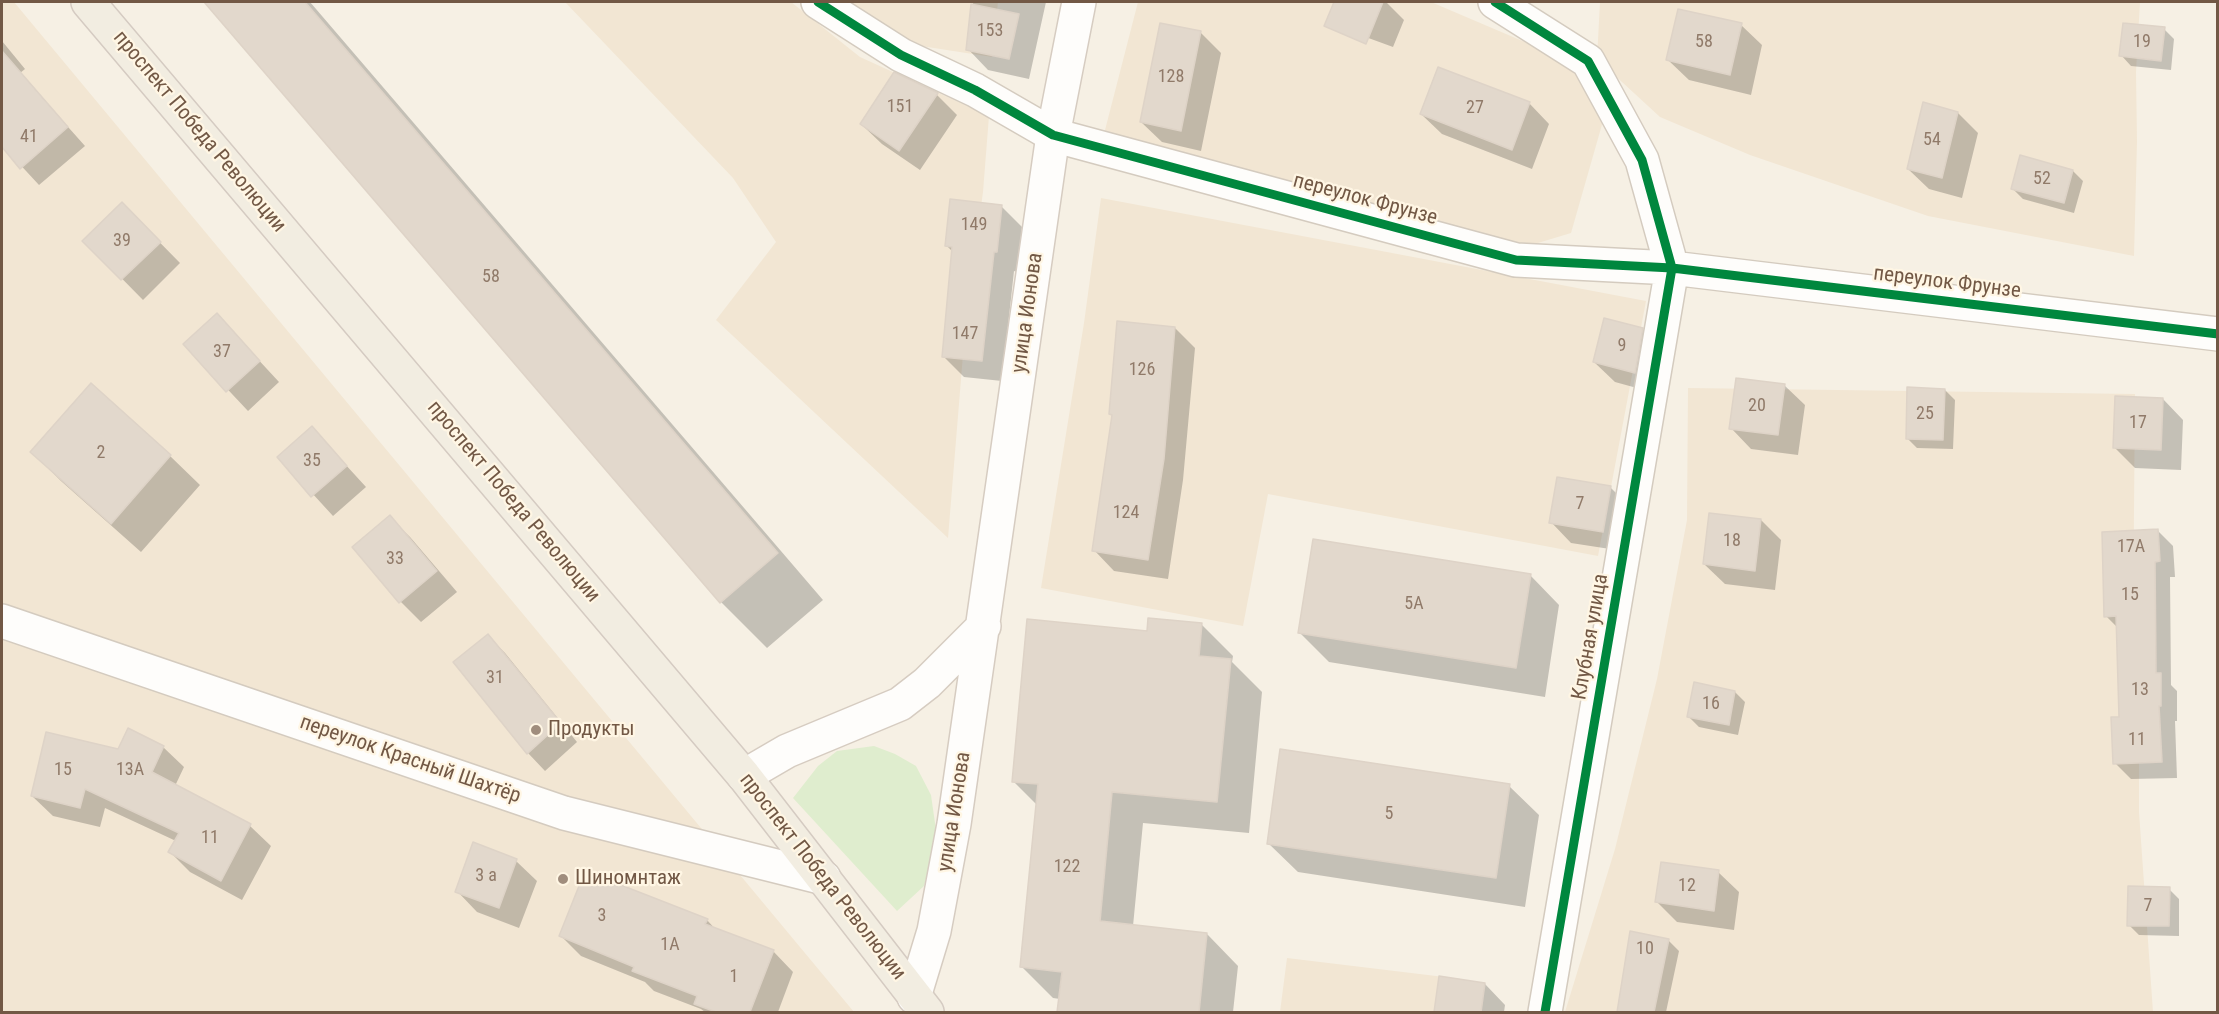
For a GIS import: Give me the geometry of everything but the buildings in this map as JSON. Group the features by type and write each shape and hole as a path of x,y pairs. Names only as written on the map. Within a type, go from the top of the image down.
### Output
{"main road":[{"name":"проспект Победа Революции","path":"88,2 744,776 921,1005"}],"street":[{"name":"переулок Фрунзе","path":"818,2 901,55 975,90 1053,135 1516,260 1672,268 2217,334"},
{"name":"улица Ионова","path":"921,1005 954,824 1053,135 1079,2"},
{"path":"1495,2 1588,61 1642,160 1672,268"},
{"name":"Клубная улица","path":"1545,1012 1672,268"},
{"name":"переулок Красный Шахтёр","path":"2,621 564,813 824,878"},
{"path":"744,776 787,751 900,704 927,683 984,626"}],"shaded area":[{"path":"2,2 14,2 854,1012 2,1012"},
{"path":"565,2 791,2 860,57 989,116 983,192 967,306 948,538 716,320 776,242 733,178"},
{"path":"839,2 998,2 992,57 908,44"},
{"path":"1138,2 1431,2 1574,63 1605,114 1571,233 1518,249 1104,134"},
{"path":"1600,2 2140,2 2136,72 2134,256 1928,216 1750,155 1660,117 1597,59"},
{"path":"1101,198 1646,301 1598,556 1268,494 1243,626 1041,588 1084,323"},
{"path":"1688,388 2135,394 2133,627 2139,725 2139,812 2153,1012 1565,1012 1615,849 1657,679 1687,520"},
{"path":"1287,958 1461,979 1457,1012 1280,1012"}],"green space":[{"path":"874,746 895,754 916,766 931,795 937,837 924,886 897,911 793,798 818,766 837,751"}],"cycle path":[{"path":"818,2 901,55 975,90 1053,135 1516,260 1672,268 2218,334"},
{"path":"1495,2 1588,61 1642,160 1672,268 1545,1012"}],"place":[{"name":"Продукты","path":"536,730"},
{"name":"Шиномнтаж","path":"563,879"}]}
